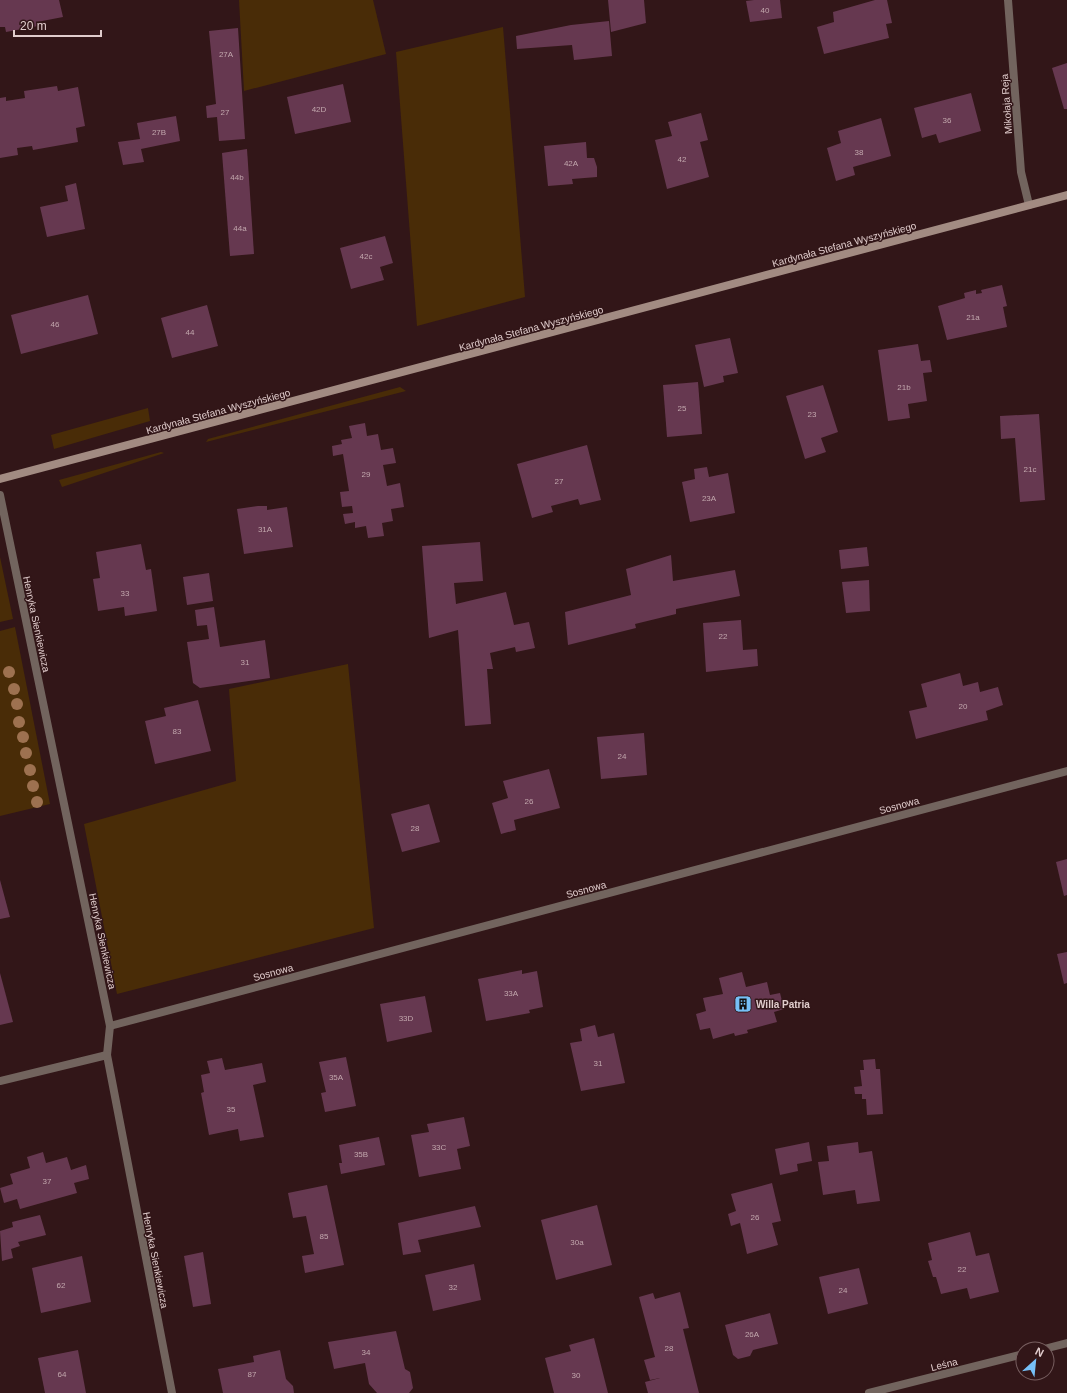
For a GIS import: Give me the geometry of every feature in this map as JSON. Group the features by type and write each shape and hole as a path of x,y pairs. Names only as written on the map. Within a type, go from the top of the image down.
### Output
{"street":[{"name":"Mikołaja Reja","path":"1008,0 1022,172 1029,205"},
{"name":"Kardynała Stefana Wyszyńskiego","path":"0,479 1067,195"},
{"name":"Henryka Sienkiewicza","path":"0,495 110,1026 107,1055 172,1393"},
{"name":"Sosnowa","path":"110,1026 1067,771"},
{"path":"0,1081 107,1055"},
{"path":"1055,1346 1067,1343"},
{"name":"Leśna","path":"870,1393 1015,1356"}],"shaded area":[{"path":"239,0 373,0 386,54 244,91"},
{"path":"503,27 525,297 417,326 396,52"},
{"path":"400,387 406,391 206,442 208,439"},
{"path":"148,408 150,421 54,449 51,435"},
{"path":"161,452 164,453 62,487 59,480"},
{"path":"0,557 13,619 0,622"},
{"path":"15,627 50,804 0,816 0,631"},
{"path":"348,664 374,928 117,994 84,824 236,781 229,689"}],"building":[{"path":"0,0 59,0 63,17 37,22 38,26 6,32 5,27 0,27"},
{"path":"608,0 644,0 646,23 611,32"},
{"path":"780,0 782,18 750,22 746,1"},
{"path":"875,0 887,0 892,23 886,24 889,38 824,54 817,27 834,22 833,12"},
{"path":"609,21 612,56 574,60 572,45 517,49 516,36 571,25"},
{"path":"238,28 245,139 219,141 217,117 207,118 206,106 216,104 209,31"},
{"path":"1067,63 1067,109 1064,109 1052,68"},
{"path":"343,84 351,122 295,134 287,97"},
{"path":"57,86 58,91 78,87 85,126 76,128 78,142 33,150 32,146 17,148 18,155 0,158 0,98 6,97 6,101 25,98 24,91"},
{"path":"971,93 981,131 939,143 936,134 922,138 914,108"},
{"path":"701,113 708,140 700,142 709,177 667,189 655,140 672,136 668,122"},
{"path":"176,116 180,141 141,149 144,162 123,165 118,142 140,139 137,123"},
{"path":"881,118 891,156 853,167 855,175 836,181 827,148 841,143 838,131"},
{"path":"586,142 587,158 594,158 597,167 597,177 572,179 573,184 548,186 544,146"},
{"path":"247,149 254,254 230,256 222,153"},
{"path":"76,183 85,229 47,237 40,207 68,201 65,186"},
{"path":"385,236 393,263 380,267 384,280 351,289 340,248"},
{"path":"1002,285 1007,306 1003,307 1007,327 947,340 938,306 965,298 964,293 976,290 976,294 982,293 981,290"},
{"path":"88,295 98,334 21,354 11,315"},
{"path":"207,305 218,346 172,358 161,318"},
{"path":"730,338 738,373 723,376 724,382 704,387 695,345"},
{"path":"918,344 921,361 930,360 932,372 923,373 927,401 908,404 910,418 888,421 878,350"},
{"path":"698,382 702,434 667,437 663,385"},
{"path":"823,385 838,432 821,438 826,452 805,459 786,396"},
{"path":"1039,414 1045,500 1020,502 1015,438 1001,439 1000,416"},
{"path":"365,423 367,436 378,434 381,450 393,448 396,463 383,465 387,486 400,483 404,507 391,509 393,521 382,523 384,536 368,538 366,526 355,528 355,522 345,524 343,514 353,513 352,506 342,507 340,492 349,491 343,454 333,456 332,446 342,444 341,440 352,438 349,426"},
{"path":"587,445 601,500 580,505 578,499 551,506 553,512 532,518 517,464"},
{"path":"707,467 709,477 728,473 735,513 690,522 682,482 695,479 694,469"},
{"path":"267,506 267,510 287,507 293,547 244,554 237,509"},
{"path":"480,542 483,581 454,583 456,604 506,592 514,625 529,622 535,648 516,652 515,647 490,653 493,669 487,669 491,724 465,726 458,630 429,638 422,546"},
{"path":"141,544 146,570 151,569 157,611 125,616 124,607 98,611 93,579 100,578 96,552"},
{"path":"867,547 869,566 841,569 839,550"},
{"path":"671,555 673,581 735,570 740,596 676,609 676,614 635,624 636,628 568,645 565,612 631,595 626,569"},
{"path":"209,573 213,601 187,605 183,577"},
{"path":"869,580 870,611 846,613 842,582"},
{"path":"214,607 220,647 265,640 270,678 200,688 193,683 187,642 209,639 207,625 197,626 195,610"},
{"path":"741,620 743,650 757,649 758,666 706,672 703,623"},
{"path":"960,673 963,686 978,682 980,692 998,687 1003,705 986,711 988,720 916,739 909,711 927,707 921,684"},
{"path":"198,700 211,751 155,764 145,721 166,716 164,708"},
{"path":"644,733 647,775 601,779 597,737"},
{"path":"549,769 560,808 514,820 516,830 501,834 492,803 508,798 503,781"},
{"path":"429,804 440,842 402,852 391,814"},
{"path":"1067,859 1067,895 1064,896 1056,862"},
{"path":"0,880 10,917 0,919"},
{"path":"1067,952 1067,983 1064,984 1057,954"},
{"path":"522,970 522,974 537,971 543,1007 529,1010 530,1013 486,1021 478,979"},
{"name":"Willa Patria","path":"742,972 746,987 767,982 770,995 780,993 784,1009 774,1012 777,1022 747,1030 748,1033 735,1036 734,1033 713,1039 710,1028 700,1030 696,1014 706,1011 703,998 723,994 719,978"},
{"path":"0,973 13,1022 0,1025"},
{"path":"425,996 432,1032 387,1042 380,1004"},
{"path":"595,1025 598,1037 614,1033 625,1083 581,1091 570,1043 582,1041 580,1029"},
{"path":"346,1057 356,1106 325,1112 321,1093 326,1092 319,1062"},
{"path":"222,1058 225,1070 262,1063 266,1082 253,1085 264,1137 240,1141 238,1129 209,1135 201,1093 204,1092 201,1075 210,1073 207,1061"},
{"path":"875,1059 876,1069 880,1069 883,1114 867,1115 866,1099 862,1099 862,1094 855,1094 854,1087 862,1086 860,1070 864,1070 863,1060"},
{"path":"464,1117 470,1146 457,1149 461,1169 419,1177 411,1135 429,1132 427,1124"},
{"path":"379,1137 385,1165 341,1174 339,1163 342,1163 339,1145"},
{"path":"809,1142 812,1161 797,1164 798,1171 780,1175 775,1149"},
{"path":"858,1142 859,1153 872,1151 880,1201 857,1204 855,1190 823,1195 818,1162 829,1161 827,1146"},
{"path":"43,1152 46,1163 67,1157 71,1170 86,1165 89,1179 74,1183 77,1193 20,1209 17,1199 4,1203 0,1188 13,1184 10,1174 30,1168 27,1157"},
{"path":"772,1183 781,1221 772,1223 778,1245 747,1254 740,1223 731,1226 728,1214 736,1211 731,1194"},
{"path":"327,1185 344,1265 305,1273 302,1256 314,1254 306,1216 293,1218 288,1193"},
{"path":"597,1205 612,1265 556,1280 541,1220"},
{"path":"475,1206 481,1227 418,1240 421,1252 403,1255 398,1223"},
{"path":"40,1215 46,1235 18,1242 20,1246 11,1249 13,1258 2,1261 0,1231 13,1227 12,1222"},
{"path":"970,1232 976,1256 989,1253 999,1292 970,1299 967,1288 941,1294 936,1277 933,1277 928,1261 932,1260 928,1243"},
{"path":"203,1252 211,1304 193,1307 184,1256"},
{"path":"82,1256 91,1302 41,1313 32,1268"},
{"path":"474,1264 481,1300 433,1311 425,1275"},
{"path":"859,1268 868,1304 828,1314 819,1277"},
{"path":"680,1292 689,1328 683,1329 699,1393 648,1393 645,1382 660,1378 650,1380 644,1360 655,1357 639,1297 653,1293 655,1299"},
{"path":"770,1313 778,1344 753,1350 750,1356 738,1359 733,1355 725,1325"},
{"path":"396,1331 405,1369 410,1372 413,1388 409,1393 377,1393 369,1384 365,1363 334,1369 328,1342"},
{"path":"594,1338 608,1393 554,1393 545,1358 571,1351 569,1345"},
{"path":"78,1350 86,1393 45,1393 38,1358"},
{"path":"280,1350 286,1379 293,1386 294,1393 223,1393 218,1369 254,1362 253,1356"}],"place":[{"name":"Willa Patria","path":"743,1004"}]}
